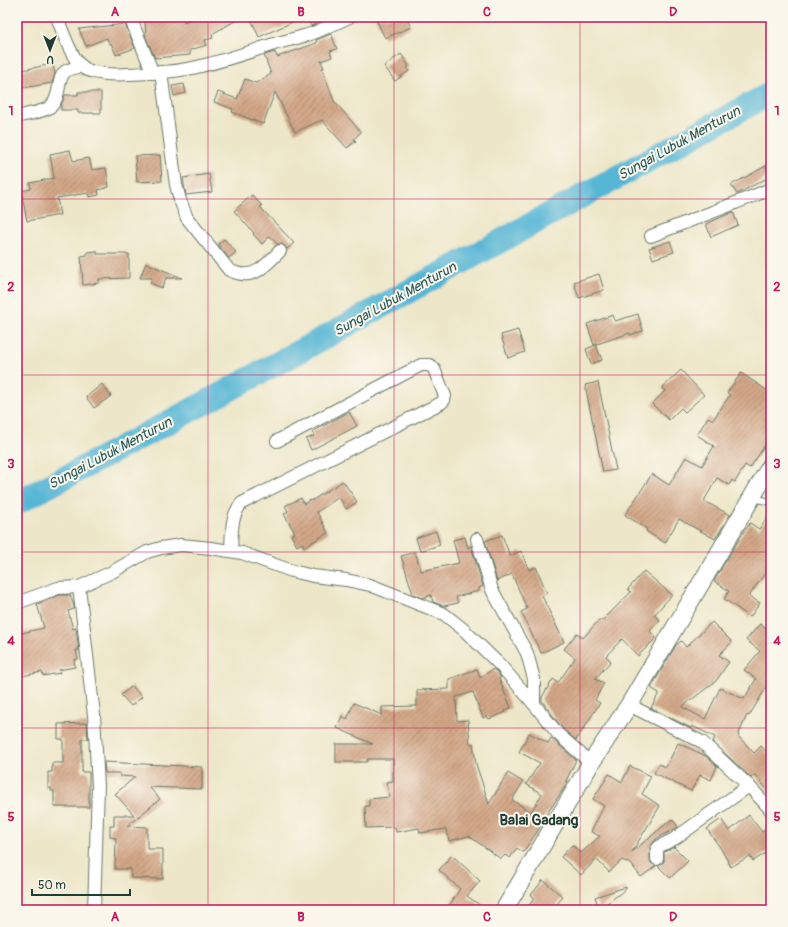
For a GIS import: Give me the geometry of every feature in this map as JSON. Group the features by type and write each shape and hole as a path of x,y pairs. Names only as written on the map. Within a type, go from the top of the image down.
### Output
{"street":[{"path":"57,17 77,61 82,66 88,70 117,75 157,73 200,67 240,56 283,41 305,36 348,17"},
{"path":"132,17 132,22 157,73 175,178 180,200 187,218 228,270 235,273 249,275 259,270 280,250"},
{"path":"17,117 48,109 54,104 61,76 67,70 82,66"},
{"path":"651,236 771,188"},
{"path":"230,551 234,515 237,508 242,503 441,403 445,396 434,369 430,365 421,365 277,441"},
{"path":"504,910 591,763 629,705 771,465"},
{"path":"477,539 492,590 527,653 534,679 534,704"},
{"path":"17,603 58,588 79,586 112,572 147,552 181,545 242,553 292,571 313,576 370,585 444,614 463,629 501,666 558,734 591,763"},
{"path":"79,586 94,715 98,786 94,910"},
{"path":"629,705 702,742 749,786 771,810"},
{"path":"657,859 657,850 660,846 674,839 749,786"}],"lane":[{"path":"752,498 771,502"}],"building":[{"path":"183,17 184,22 198,17 242,17 212,34 213,38 205,40 207,45 190,50 190,55 155,58 146,38 145,21"},
{"path":"250,17 304,17 259,37"},
{"path":"307,17 326,17 326,19 311,26"},
{"path":"375,17 406,17 411,27 385,38"},
{"path":"125,24 135,48 116,55 107,38 86,46 79,29"},
{"path":"331,34 337,49 330,51 332,57 321,61 324,68 322,68 334,101 361,132 354,139 356,141 347,148 322,120 295,132 275,92 263,124 232,112 233,109 214,102 218,92 237,99 245,79 256,83 271,74 264,55 275,52 277,57 317,43 316,40"},
{"path":"401,54 409,66 407,68 409,71 395,81 384,66"},
{"path":"53,64 55,74 52,83 17,89 17,71"},
{"path":"184,84 186,93 174,96 172,86"},
{"path":"78,92 101,92 101,113 78,113 78,110 61,110 61,105 65,95 78,95"},
{"path":"70,150 73,161 89,158 92,170 106,168 109,187 98,190 99,195 89,197 88,193 57,198 60,215 27,221 21,191 31,189 30,183 54,178 50,154"},
{"path":"160,155 162,181 137,182 135,156"},
{"path":"766,166 771,176 737,194 731,185"},
{"path":"209,174 212,192 186,195 183,178"},
{"path":"252,195 262,206 260,207 294,243 287,249 282,244 277,244 270,236 262,244 234,211"},
{"path":"733,212 738,225 711,237 706,224"},
{"path":"224,239 236,252 229,258 218,244"},
{"path":"670,241 674,252 653,259 649,248"},
{"path":"97,251 97,254 129,254 129,278 99,279 99,283 83,285 81,256 87,255 87,252"},
{"path":"146,263 182,278 166,278 162,288 150,283 152,278 140,278"},
{"path":"599,274 604,290 579,298 574,282"},
{"path":"638,314 643,331 630,335 630,333 594,345 587,324 613,315 615,321"},
{"path":"518,330 525,352 508,358 501,335"},
{"path":"596,345 602,360 591,364 586,349"},
{"path":"681,370 704,395 685,412 681,408 669,420 652,404 665,391 662,388"},
{"path":"741,373 771,393 771,436 750,468 745,465 735,482 732,480 729,485 717,478 704,501 730,515 715,539 679,519 665,543 625,515 652,474 669,485 686,457 702,466 714,446 697,435 708,417 713,420 730,395 727,393"},
{"path":"598,382 616,470 603,472 585,385"},
{"path":"102,384 111,396 94,408 86,397"},
{"path":"349,412 357,426 311,450 306,439 314,436 312,432"},
{"path":"343,481 357,502 346,509 339,497 317,512 328,533 304,547 302,543 297,546 291,535 295,533 284,514 288,511 285,506 301,498 304,504 310,500 311,501"},
{"path":"771,512 771,577 765,573 749,596 760,603 750,617 724,599 729,591 714,581 750,523 759,529"},
{"path":"436,531 440,545 420,551 416,538"},
{"path":"502,535 510,556 521,551 529,570 536,567 547,593 542,596 564,642 541,653 521,612 527,609 512,574 497,581 485,541"},
{"path":"465,537 468,548 471,546 483,586 479,588 479,591 456,597 458,603 444,606 433,602 431,595 423,598 413,594 401,556 415,552 421,571 459,563 453,540"},
{"path":"644,571 672,595 654,615 660,620 650,631 656,638 638,656 622,639 606,656 611,661 595,679 604,683 595,700 600,703 576,740 563,729 542,701 542,697 553,679 558,683 575,658 564,649 577,633 583,638 600,619 602,621 631,592 628,589"},
{"path":"60,595 70,595 74,606 74,609 68,611 73,629 76,628 79,650 76,650 78,659 74,660 75,667 59,670 60,673 43,676 42,672 17,677 17,634 44,628 37,604"},
{"path":"712,622 732,642 719,655 729,662 716,681 682,707 705,719 720,688 744,699 756,679 744,670 760,651 746,640 760,624 771,633 771,692 766,688 749,716 747,715 738,736 754,753 761,746 771,757 771,794 755,775 751,778 713,742 715,737 692,726 691,728 651,708 659,693 651,688 676,645 681,641 686,647"},
{"path":"477,669 480,678 493,669 496,671 501,677 499,679 511,708 505,710 506,712 489,719 487,716 483,718 473,692 456,697 457,721 468,720 470,744 473,743 476,764 489,804 508,773 523,782 512,800 531,812 542,794 526,784 540,763 519,752 529,733 548,743 551,738 576,760 566,781 568,782 543,820 544,821 537,832 523,852 517,848 510,858 505,855 501,859 469,836 449,841 446,829 420,833 419,828 396,832 395,827 366,828 365,806 369,806 369,799 390,797 386,782 393,781 393,759 367,759 367,762 336,762 336,744 373,744 337,728 342,716 347,719 354,703 382,715 382,707 417,706 417,690 449,689 449,679"},
{"path":"132,686 142,697 131,706 121,695"},
{"path":"87,723 88,739 82,739 82,772 89,772 89,807 54,807 54,791 51,791 51,788 48,788 48,772 52,772 52,763 63,763 63,739 58,739 58,724"},
{"path":"678,743 706,756 717,766 711,780 700,775 691,791 654,773 659,764 666,767"},
{"path":"104,762 202,767 202,789 149,787 160,799 127,826 147,827 147,849 163,849 163,879 131,878 131,869 115,869 116,838 110,837 110,826 114,826 114,815 134,815 115,794 135,777 120,776 120,773 105,773"},
{"path":"630,766 651,776 642,794 660,806 632,852 672,819 678,827 656,839 652,844 650,849 650,859 651,863 656,866 641,877 631,864 622,860 609,872 596,859 581,875 561,857 572,845 581,853 600,836 591,832 604,806 593,799 609,774 622,782"},
{"path":"749,815 762,832 771,827 771,850 753,861 750,856 731,867 707,829 721,819 729,831"},
{"path":"674,847 688,861 670,878 658,866 664,862 664,852"},
{"path":"452,855 480,881 467,896 487,910 446,910 460,889 439,870"},
{"path":"543,880 563,897 552,910 525,910 535,898 531,895"},
{"path":"626,887 626,889 599,909 595,897"}],"waterway":[{"name":"Sungai Lubuk Menturun","path":"17,503 225,392 771,93"}],"district":[{"name":"Balai Gadang","path":"539,820"}]}
